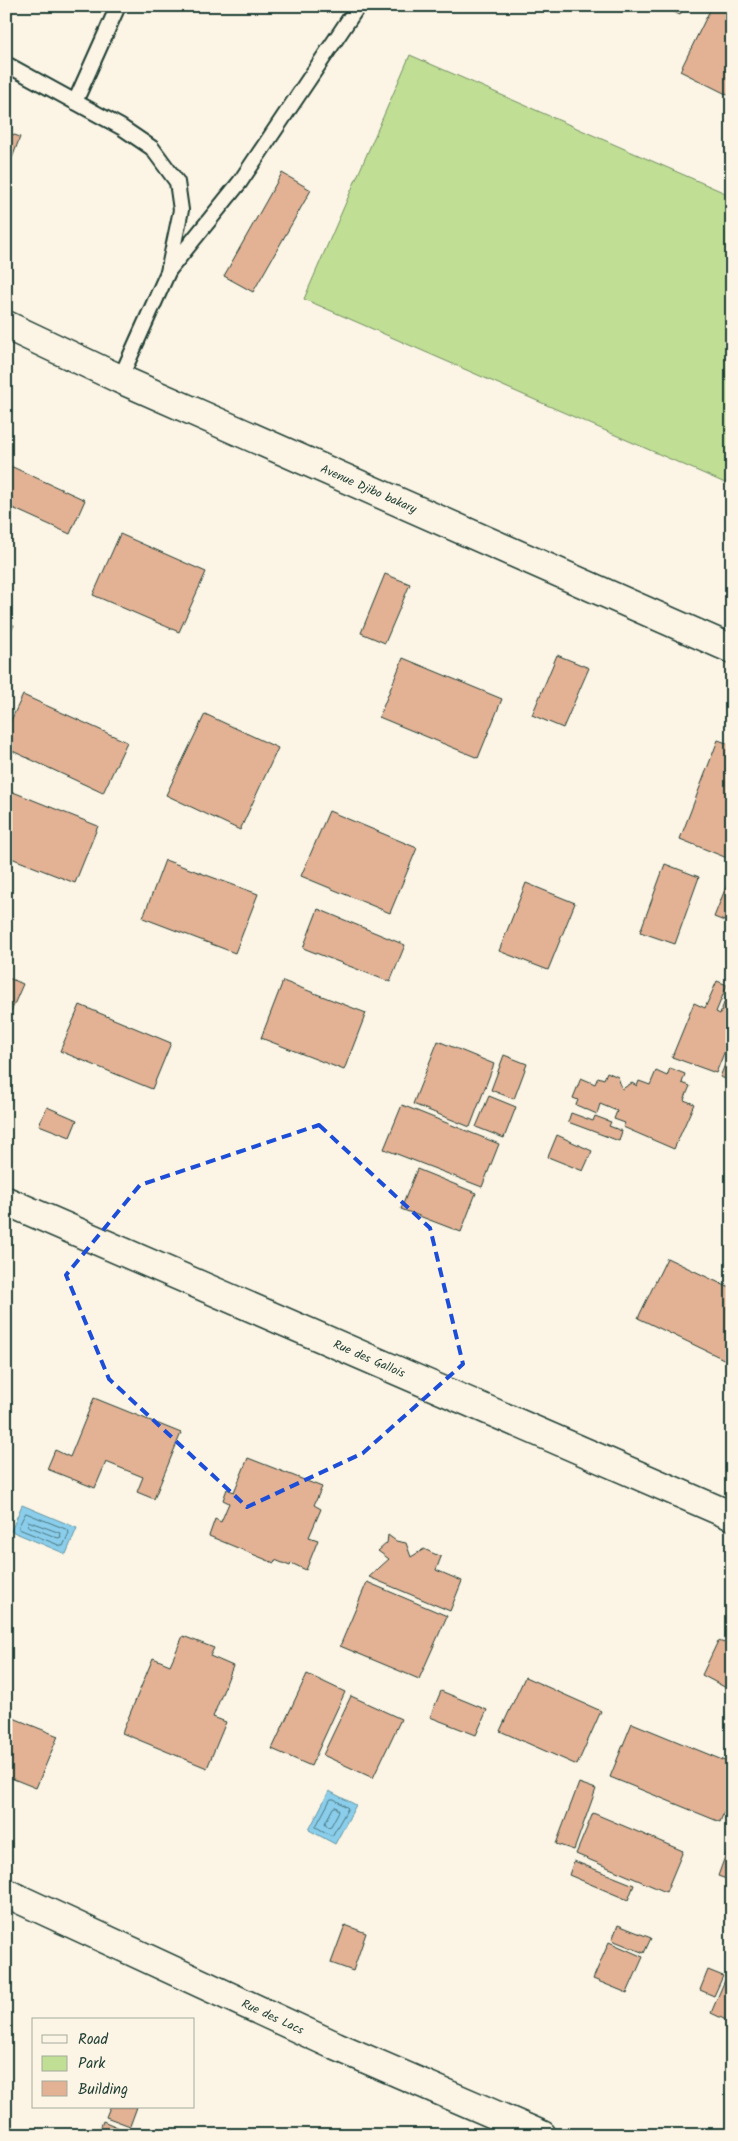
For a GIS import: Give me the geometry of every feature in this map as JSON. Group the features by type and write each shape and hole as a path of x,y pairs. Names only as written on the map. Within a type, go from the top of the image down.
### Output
{"street":[{"name":"Avenue Djibo bakary","path":"6,325 120,379 732,649"},
{"name":"Rue des Gallois","path":"6,1201 732,1516"},
{"name":"Rue des Lacs","path":"6,1893 336,2046 542,2135"}],"lane":[{"path":"75,102 118,6"},
{"path":"168,272 240,182 358,6"},
{"path":"6,64 121,126 152,148 177,182 181,210 168,272 120,379"}],"highlighted area":[{"path":"319,1125 430,1228 463,1364 363,1453 247,1507 109,1379 66,1275 140,1185"}],"green space":[{"path":"410,55 732,196 732,486 304,299"}],"water":[{"path":"22,1505 77,1528 66,1554 11,1531"},
{"path":"329,1791 356,1805 335,1844 309,1830"}],"building":[{"path":"661,6 684,6 680,15"},
{"path":"712,6 732,6 732,97 680,71"},
{"path":"6,132 20,137 11,161 6,159"},
{"path":"282,173 311,190 253,292 224,276"},
{"path":"6,464 85,500 70,534 6,505"},
{"path":"120,534 206,572 179,632 93,595"},
{"path":"385,574 410,584 385,643 361,633"},
{"path":"6,622 14,625 6,644"},
{"path":"557,655 589,668 563,728 532,715"},
{"path":"403,658 502,699 478,758 379,717"},
{"path":"23,695 127,742 103,793 6,748 6,731"},
{"path":"205,714 278,748 240,830 166,795"},
{"path":"718,740 732,745 732,860 680,839"},
{"path":"13,792 98,826 75,883 6,856 6,808"},
{"path":"329,811 417,848 390,913 301,876"},
{"path":"165,860 258,894 235,953 143,918"},
{"path":"665,864 699,877 675,944 640,932"},
{"path":"730,877 732,878 732,924 714,917"},
{"path":"526,883 575,903 548,970 499,951"},
{"path":"318,909 405,945 390,982 303,948"},
{"path":"6,977 23,984 6,1023"},
{"path":"283,981 366,1013 344,1070 261,1038"},
{"path":"717,981 727,985 716,1012 720,1014 730,987 732,988 732,1033 716,1073 672,1057 694,1003 705,1008"},
{"path":"80,1005 171,1043 152,1089 60,1051"},
{"path":"438,1041 494,1064 470,1127 413,1104"},
{"path":"732,1047 732,1081 720,1077"},
{"path":"504,1055 527,1064 514,1099 491,1090"},
{"path":"670,1068 685,1074 682,1083 690,1086 684,1100 694,1104 674,1149 623,1127 625,1123 614,1119 617,1111 600,1104 597,1114 576,1105 578,1100 573,1098 581,1078 595,1084 598,1077 604,1079 607,1072 618,1077 622,1089 632,1083 637,1086 639,1081 650,1085 656,1071 667,1076"},
{"path":"489,1096 516,1107 504,1138 476,1127"},
{"path":"402,1105 499,1144 482,1187 384,1149"},
{"path":"47,1107 77,1120 70,1137 39,1125"},
{"path":"571,1113 593,1121 595,1116 611,1122 609,1126 622,1131 619,1141 568,1122"},
{"path":"557,1135 592,1151 583,1171 548,1157"},
{"path":"417,1169 476,1193 461,1232 401,1209"},
{"path":"667,1258 732,1289 732,1363 638,1318"},
{"path":"94,1398 181,1433 154,1499 137,1492 143,1477 106,1462 95,1488 47,1469 55,1450 70,1457"},
{"path":"248,1458 322,1487 314,1505 321,1509 309,1537 318,1540 306,1570 291,1563 290,1566 275,1560 274,1563 209,1536 215,1519 221,1522 229,1503 223,1500 227,1489 234,1492"},
{"path":"388,1535 396,1541 406,1543 411,1557 424,1549 441,1557 436,1570 462,1581 450,1611 369,1577 389,1559 378,1551 387,1543"},
{"path":"367,1582 447,1616 419,1679 340,1646"},
{"path":"183,1636 214,1648 210,1656 233,1666 213,1717 226,1722 207,1768 122,1733 153,1658 170,1665"},
{"path":"718,1641 732,1645 732,1691 702,1675"},
{"path":"307,1674 345,1692 311,1766 272,1749"},
{"path":"525,1677 601,1711 577,1765 500,1731"},
{"path":"441,1691 487,1710 476,1735 430,1717"},
{"path":"351,1696 401,1719 373,1778 323,1755"},
{"path":"6,1715 58,1736 36,1788 6,1776"},
{"path":"632,1723 732,1764 732,1792 720,1822 610,1777"},
{"path":"579,1783 596,1789 574,1850 556,1844"},
{"path":"593,1813 683,1851 666,1892 576,1854"},
{"path":"727,1851 732,1853 732,1881 718,1876"},
{"path":"574,1861 634,1885 628,1900 569,1875"},
{"path":"345,1925 366,1933 353,1971 331,1963"},
{"path":"618,1925 651,1938 644,1953 612,1940"},
{"path":"609,1942 643,1957 627,1993 593,1979"},
{"path":"731,1966 732,2005 726,2020 711,2013"},
{"path":"708,1970 723,1976 714,1996 700,1990"},
{"path":"110,2108 137,2108 130,2126 106,2117"},
{"path":"103,2121 136,2135 98,2135"}]}
